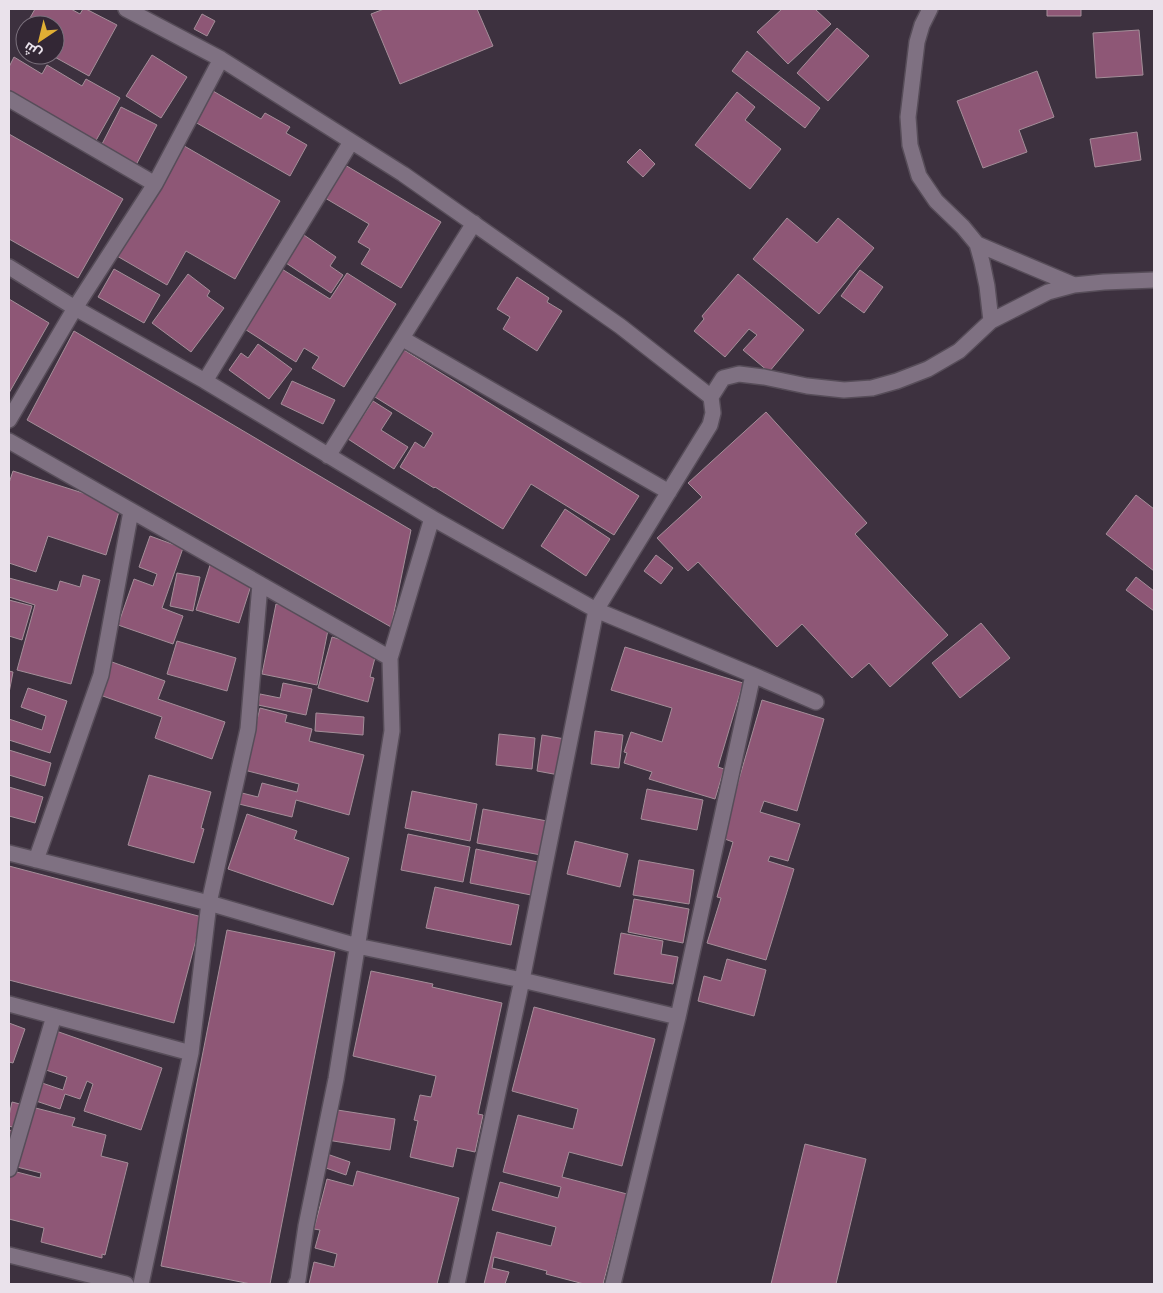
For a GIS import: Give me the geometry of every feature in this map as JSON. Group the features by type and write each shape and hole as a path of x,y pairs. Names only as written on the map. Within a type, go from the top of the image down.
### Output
{"street":[{"path":"126,9 221,59 403,174 620,326 711,397 714,413 710,425 596,610 522,980 457,1284"},
{"path":"930,9 922,25 917,42 908,117 910,146 919,176 936,201 963,227 977,244 982,262 991,321"},
{"path":"9,420 75,308 155,184 221,59"},
{"path":"9,99 155,184"},
{"path":"205,381 351,142"},
{"path":"328,456 474,223"},
{"path":"977,244 1074,285"},
{"path":"9,267 75,308 205,381 432,518 596,610 816,702"},
{"path":"711,397 723,378 739,374 807,386 844,390 872,388 928,369 959,351 991,321 1048,292 1074,285 1154,280"},
{"path":"402,339 668,492"},
{"path":"9,440 390,658"},
{"path":"36,860 101,675 131,511"},
{"path":"296,1284 336,1079 392,731 390,658 432,518"},
{"path":"141,1284 191,1053 208,903 248,729 260,584"},
{"path":"613,1284 678,1017 753,675"},
{"path":"9,853 208,903 357,946 522,980 678,1017"},
{"path":"9,1004 191,1053"},
{"path":"9,1169 54,1016"},
{"path":"9,1255 126,1284"}],"building":[{"path":"35,9 71,9 80,14 83,9 86,9 117,25 89,76 65,63 65,15 32,15"},
{"path":"384,9 477,9 493,46 400,84 371,14"},
{"path":"782,9 815,9 831,24 788,64 757,32"},
{"path":"1047,9 1081,9 1081,16 1047,16"},
{"path":"202,14 215,21 207,36 194,29"},
{"path":"837,28 869,56 828,101 797,73"},
{"path":"1139,30 1143,75 1096,78 1093,33"},
{"path":"747,51 820,108 805,128 732,71"},
{"path":"152,55 187,77 161,118 126,96"},
{"path":"14,57 15,65 27,65 42,74 47,65 82,86 86,79 120,98 94,144 9,94 9,67"},
{"path":"1037,71 1054,117 1019,130 1027,152 983,168 957,101"},
{"path":"213,91 261,119 265,113 290,127 286,133 307,145 290,176 195,122"},
{"path":"737,92 755,107 745,120 781,149 750,189 695,145"},
{"path":"121,107 157,125 135,167 100,148"},
{"path":"1137,132 1141,160 1095,167 1090,139"},
{"path":"9,134 123,199 78,278 9,239"},
{"path":"179,143 280,201 235,279 186,251 167,285 117,256"},
{"path":"640,149 655,164 643,177 627,162"},
{"path":"340,162 441,222 401,288 361,264 370,249 358,242 369,224 320,195"},
{"path":"787,218 817,243 838,218 874,248 819,314 753,259"},
{"path":"301,233 336,257 330,266 343,275 331,293 283,261"},
{"path":"277,266 330,299 347,273 396,304 344,387 312,368 319,357 304,348 296,362 240,326"},
{"path":"114,269 160,295 144,323 98,297"},
{"path":"860,270 883,287 864,313 841,296"},
{"path":"188,274 210,291 207,296 224,308 191,352 152,323"},
{"path":"738,274 804,330 769,372 743,350 757,335 749,329 725,357 694,331 704,319 702,316"},
{"path":"517,277 549,298 547,302 562,311 537,351 503,329 510,317 497,309"},
{"path":"9,299 49,323 9,393"},
{"path":"74,331 411,530 391,627 27,420"},
{"path":"258,344 292,369 269,399 229,370 241,353 248,358"},
{"path":"404,350 639,496 614,535 531,484 503,529 400,467 415,442 424,448 433,433 375,397"},
{"path":"292,381 335,400 323,424 281,404"},
{"path":"373,401 392,413 381,430 408,447 394,469 348,439"},
{"path":"766,412 867,523 855,534 948,635 890,687 869,663 852,678 802,624 777,647 698,562 688,571 657,538 702,497 688,483"},
{"path":"13,471 121,505 106,555 48,536 36,572 9,563 9,483"},
{"path":"1136,495 1154,509 1154,571 1106,534"},
{"path":"565,509 610,539 586,576 541,546"},
{"path":"150,536 183,548 162,608 183,616 173,644 118,625 134,579 153,586 157,574 139,567"},
{"path":"656,555 673,568 661,584 644,571"},
{"path":"211,562 254,576 239,623 196,610"},
{"path":"177,573 200,577 193,611 170,606"},
{"path":"83,575 100,580 71,684 17,670 35,605 9,597 9,578 57,591 60,581 80,587"},
{"path":"1136,577 1154,591 1154,611 1126,590"},
{"path":"9,600 32,606 22,640 9,636"},
{"path":"276,604 331,615 317,685 262,674"},
{"path":"981,623 1010,658 960,698 932,663"},
{"path":"332,637 377,650 370,677 374,678 368,702 318,688"},
{"path":"177,641 236,658 227,691 167,674"},
{"path":"625,647 743,683 718,767 724,769 715,799 649,779 652,772 624,763 627,753 624,752 631,732 662,742 672,708 611,690"},
{"path":"112,662 165,681 158,699 225,722 212,759 155,738 162,717 100,695"},
{"path":"9,671 13,672 9,693"},
{"path":"283,683 312,689 306,715 258,705 260,694 280,698"},
{"path":"28,688 67,701 50,753 9,740 9,719 42,730 46,716 21,707"},
{"path":"762,700 824,719 797,811 764,801 760,812 800,824 788,861 770,856 768,861 794,869 766,960 707,943 721,898 717,897 733,842 722,838"},
{"path":"260,708 287,715 285,722 312,729 309,741 364,755 349,815 296,800 292,817 239,804 242,793 258,797 262,783 297,792 299,784 244,770"},
{"path":"316,713 364,717 363,735 315,731"},
{"path":"595,731 623,735 619,768 591,764"},
{"path":"499,734 535,738 532,769 496,765"},
{"path":"542,735 565,739 559,775 537,771"},
{"path":"9,750 51,763 45,786 9,775"},
{"path":"149,775 211,792 201,828 204,829 194,863 128,845"},
{"path":"9,787 43,797 35,823 9,816"},
{"path":"647,789 703,800 697,830 641,819"},
{"path":"412,791 477,804 470,841 405,828"},
{"path":"483,809 547,821 541,855 477,843"},
{"path":"247,814 297,831 294,839 349,858 333,905 228,869"},
{"path":"408,834 470,847 463,882 401,870"},
{"path":"575,841 628,854 620,887 567,874"},
{"path":"476,849 538,862 531,895 470,883"},
{"path":"639,860 694,870 689,904 633,895"},
{"path":"9,866 202,917 174,1023 9,980"},
{"path":"435,887 519,905 511,945 426,928"},
{"path":"634,899 689,909 683,943 628,932"},
{"path":"227,930 335,952 270,1284 251,1284 161,1266"},
{"path":"621,933 663,941 661,954 678,957 673,984 614,974"},
{"path":"727,959 766,970 754,1016 698,1001 704,976 721,981"},
{"path":"371,971 433,984 432,987 502,1003 478,1114 483,1115 475,1152 457,1148 453,1167 410,1157 418,1121 414,1120 420,1095 431,1097 436,1076 353,1056"},
{"path":"534,1007 655,1039 622,1166 569,1152 562,1177 627,1194 603,1284 584,1284 546,1274 547,1271 494,1257 492,1268 509,1272 505,1284 484,1284 497,1232 551,1246 556,1227 492,1210 500,1182 558,1198 561,1187 503,1172 518,1115 573,1129 578,1109 512,1091"},
{"path":"9,1023 25,1029 13,1063 9,1062"},
{"path":"56,1031 162,1068 141,1130 84,1111 93,1084 87,1081 80,1099 65,1094 60,1109 36,1101 42,1083 63,1090 67,1077 43,1069"},
{"path":"12,1102 75,1118 72,1126 106,1135 101,1156 128,1163 105,1255 102,1254 102,1258 41,1242 44,1228 9,1219 9,1170 40,1178 41,1173 9,1165 9,1130 17,1132 18,1129 9,1126"},
{"path":"331,1109 395,1119 390,1150 327,1140"},
{"path":"805,1144 866,1159 836,1284 771,1284"},
{"path":"327,1154 350,1162 346,1175 323,1167"},
{"path":"357,1171 459,1198 437,1284 309,1284 314,1262 334,1267 337,1254 315,1248 320,1230 314,1229 327,1179 353,1186"}]}
